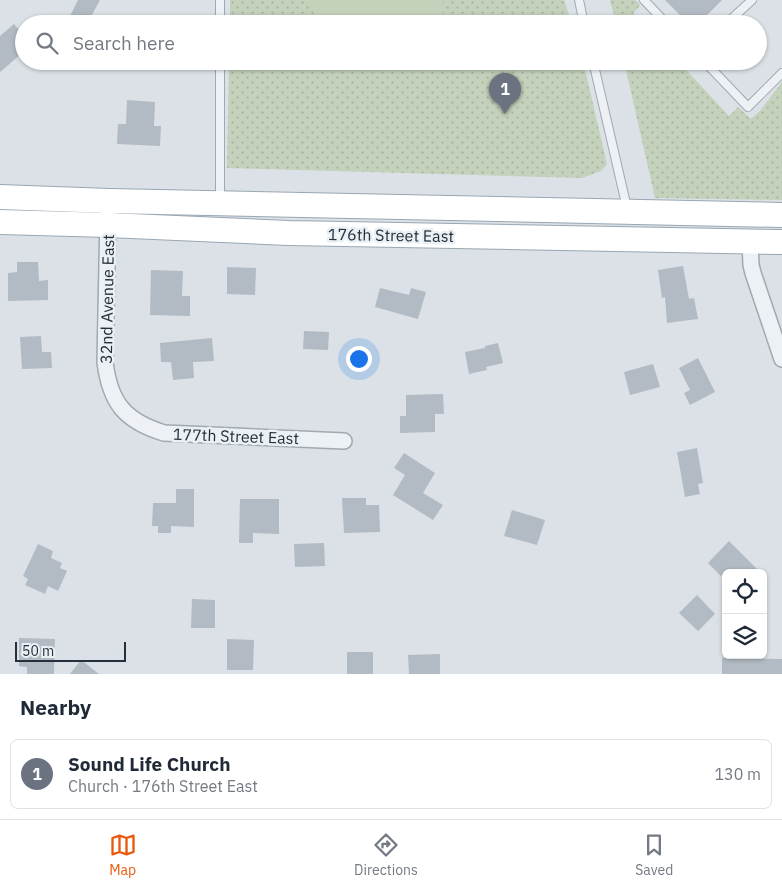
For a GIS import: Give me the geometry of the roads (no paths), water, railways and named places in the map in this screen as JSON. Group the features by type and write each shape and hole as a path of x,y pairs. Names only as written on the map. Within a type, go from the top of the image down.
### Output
{"main road":[{"name":"176th Street East","path":"0,197 782,215"},
{"name":"176th Street East","path":"0,222 288,233 782,242"}],"street":[{"name":"32nd Avenue East","path":"109,201 106,374 114,399 132,418"},
{"path":"750,242 751,265 782,360"},
{"name":"177th Street East","path":"132,418 149,429 164,433 344,441"}],"lane":[{"path":"220,0 220,15"},
{"path":"579,0 582,15"},
{"path":"644,0 658,15"},
{"path":"736,15 752,0"},
{"path":"220,70 220,203"},
{"path":"595,70 628,212"},
{"path":"713,70 748,107 782,74"}],"place":[{"name":"Sound Life Church","path":"505,114"}]}
